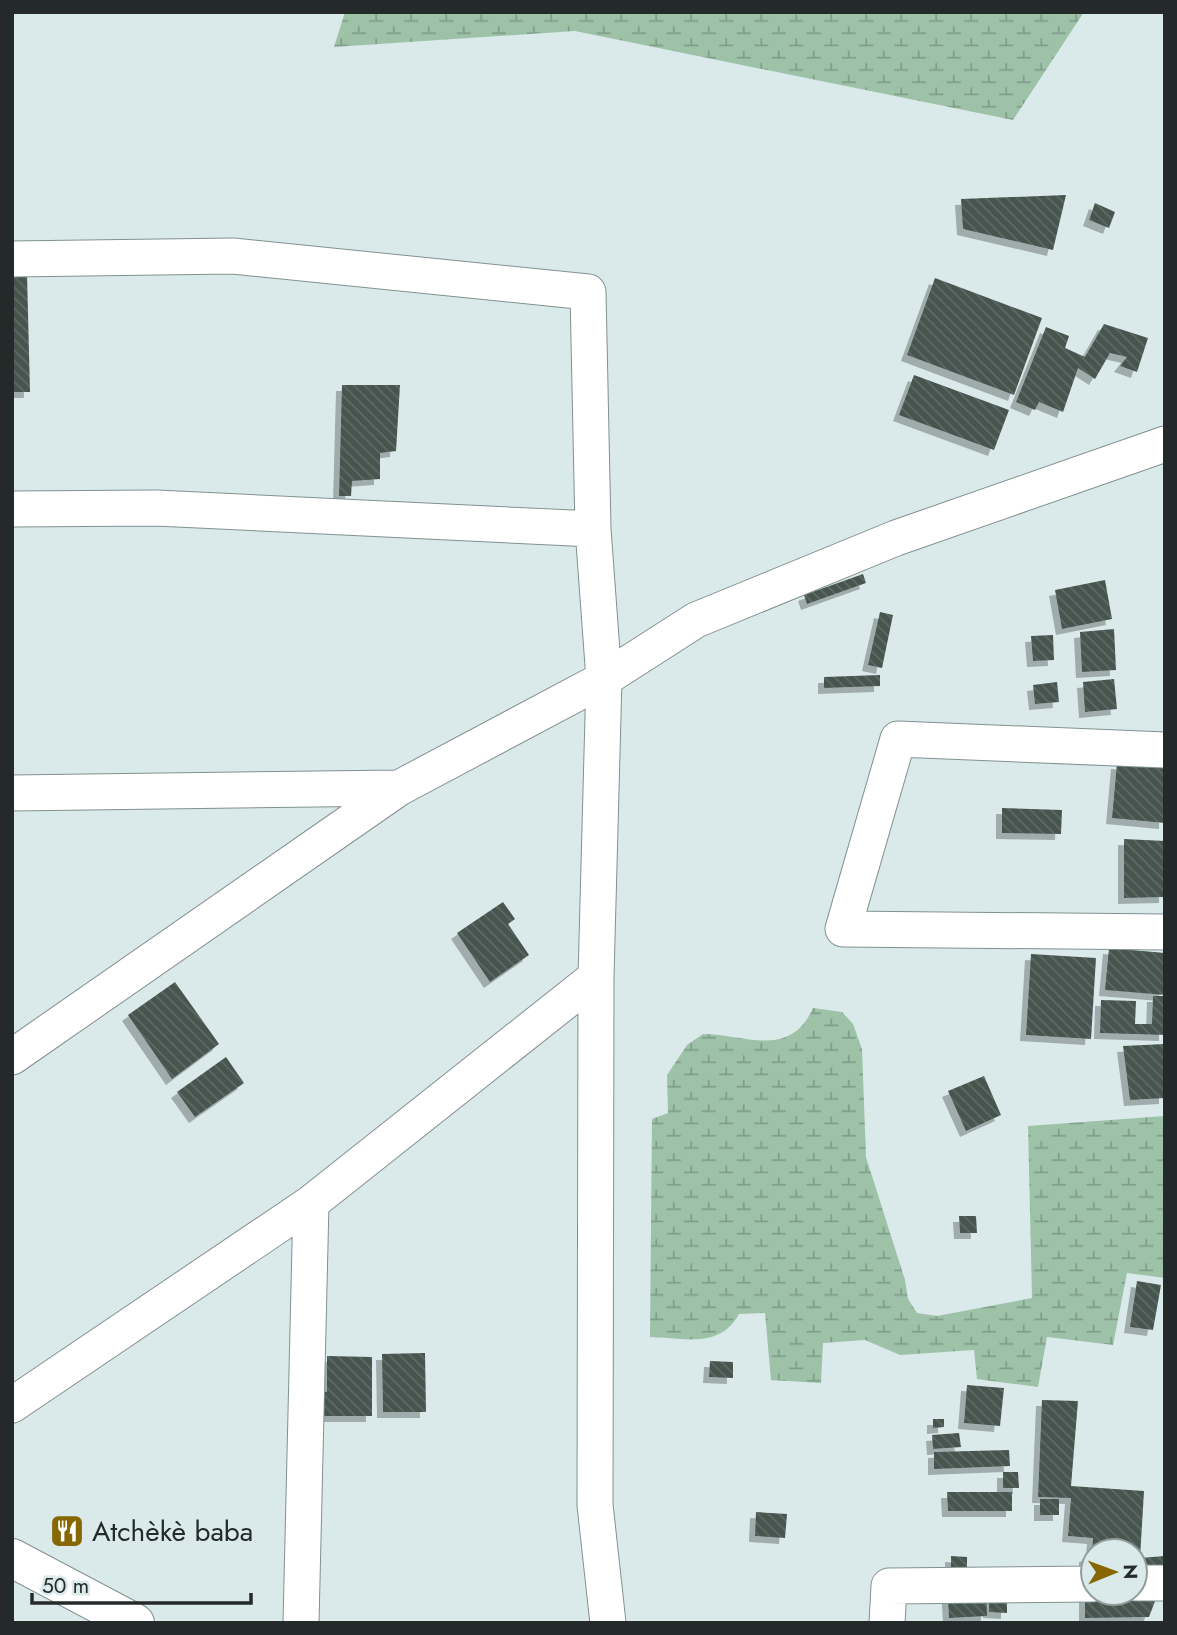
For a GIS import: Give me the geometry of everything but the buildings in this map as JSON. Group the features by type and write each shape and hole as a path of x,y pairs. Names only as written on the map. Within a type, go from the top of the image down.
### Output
{"street":[{"path":"12,260 233,256 588,292 593,529 604,679 596,977 595,1505 608,1623"},
{"path":"12,1057 399,788 604,679 708,614 896,538 1165,444"},
{"path":"12,509 156,508 593,529"},
{"path":"1165,750 898,739 843,929 1165,932"},
{"path":"12,793 399,788"},
{"path":"12,1405 310,1203 596,977"},
{"path":"301,1623 310,1203"},
{"path":"12,1558 135,1623"},
{"path":"887,1623 889,1586 1079,1584"}],"green space":[{"path":"345,12 1084,12 1013,120 575,31 334,47"},
{"path":"813,1008 842,1012 853,1024 862,1049 866,1157 905,1280 908,1299 917,1313 937,1316 1032,1298 1028,1126 1165,1116 1165,1278 1127,1273 1113,1345 1047,1337 1038,1387 977,1379 974,1350 900,1355 865,1340 823,1343 821,1383 771,1380 765,1313 739,1314 731,1325 711,1337 650,1337 652,1119 668,1113 667,1075 687,1045 703,1034 779,1039 792,1034 803,1024"}],"place":[{"name":"Atchèkè baba","path":"67,1531"}]}
